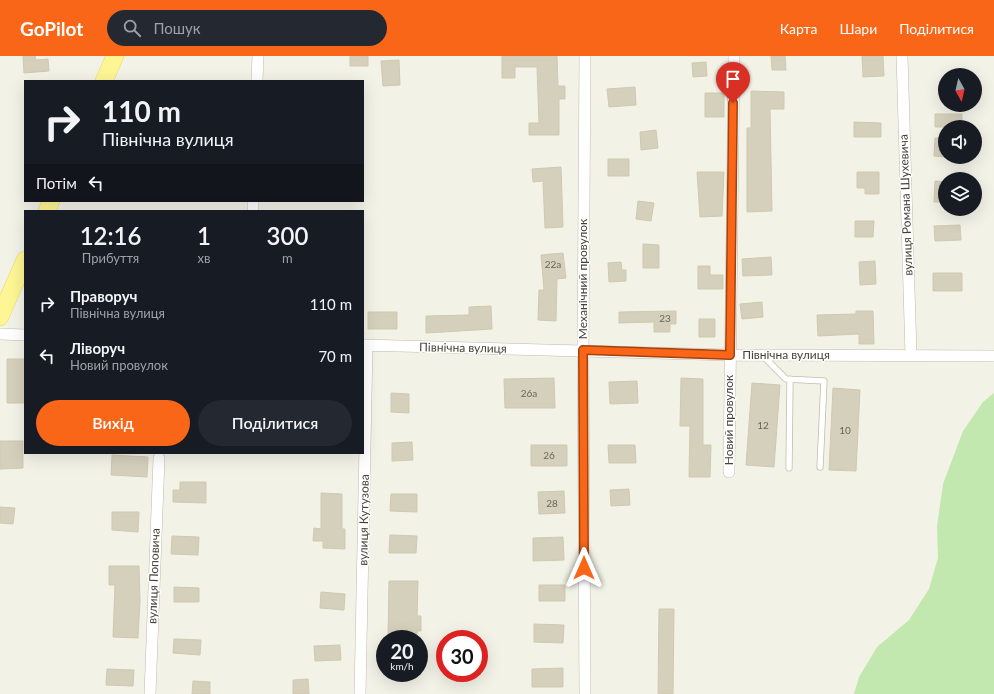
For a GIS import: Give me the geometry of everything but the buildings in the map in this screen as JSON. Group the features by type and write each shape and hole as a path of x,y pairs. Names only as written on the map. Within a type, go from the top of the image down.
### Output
{"main road":[{"path":"104,80 115,56"},
{"path":"0,317 24,262"}],"street":[{"path":"257,80 258,56"},
{"name":"Механічний провулок","path":"585,56 583,350 585,694"},
{"name":"Новий провулок","path":"729,472 734,56"},
{"name":"вулиця Романа Шухевича","path":"902,56 911,355"},
{"path":"0,334 24,335"},
{"name":"Північна вулиця","path":"365,346 583,350 730,355 994,356"},
{"name":"вулиця Кутузова","path":"364,416 365,346"},
{"name":"вулиця Кутузова","path":"360,694 363,454"},
{"name":"вулиця Поповича","path":"150,694 159,458"}],"lane":[{"path":"762,355 786,379 824,380 820,467"},
{"path":"789,468 790,379"}],"green space":[{"path":"994,393 994,694 854,694 859,677 877,647 909,620 929,589 938,558 937,526 943,484 963,431 983,402"}],"route":[{"path":"584,568 583,350 730,355 733,103"}]}
